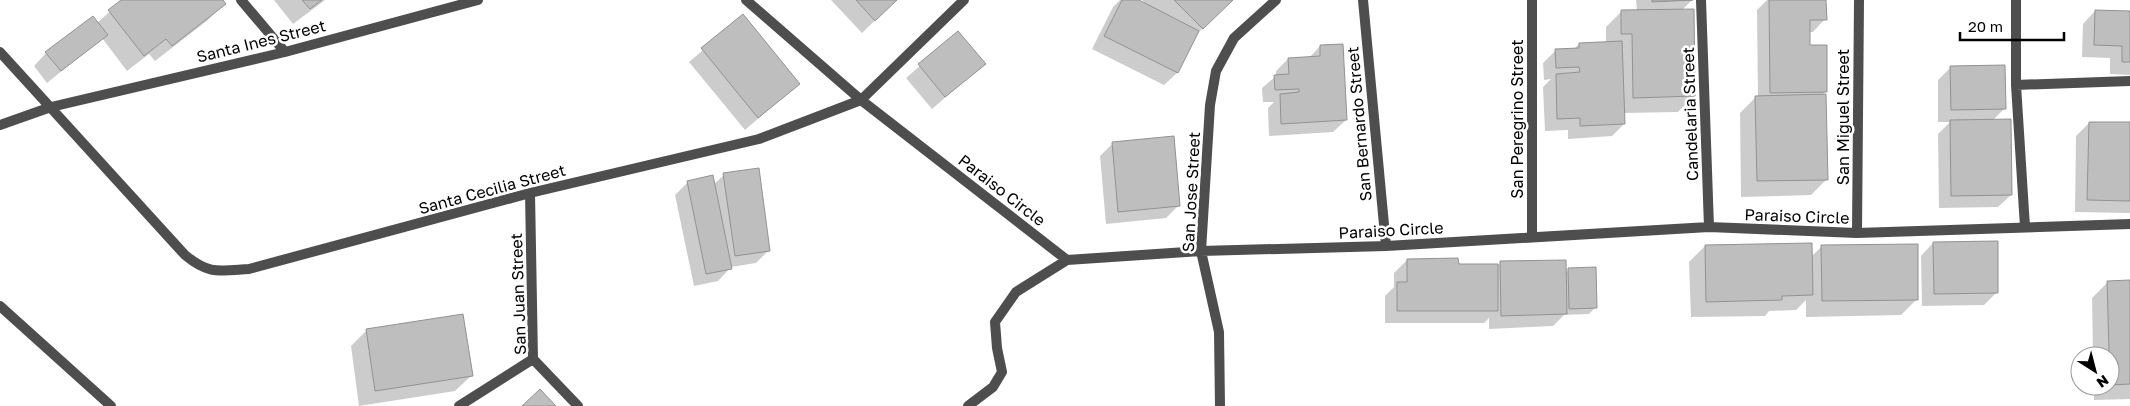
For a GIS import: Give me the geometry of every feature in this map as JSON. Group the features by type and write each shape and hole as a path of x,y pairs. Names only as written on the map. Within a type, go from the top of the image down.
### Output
{"street":[{"path":"242,0 285,52"},
{"name":"Santa Ines Street","path":"0,125 51,107 285,52 447,4 478,0"},
{"name":"Paraiso Circle","path":"746,0 861,100 1067,260 1200,251 1386,246 1709,228 1857,233 2130,224"},
{"name":"Santa Cecilia Street","path":"0,52 179,250 197,265 209,270 248,269 530,193 760,139 861,100 964,0"},
{"name":"San Jose Street","path":"1220,406 1219,332 1200,251 1210,105 1216,71 1234,38 1276,0"},
{"name":"San Bernardo Street","path":"1362,0 1386,246"},
{"name":"San Peregrino Street","path":"1532,0 1532,237"},
{"name":"Candelaria Street","path":"1701,0 1709,228"},
{"name":"San Miguel Street","path":"1857,233 1859,0"},
{"path":"2016,0 2016,85 2025,227"},
{"path":"2016,85 2130,81"},
{"name":"San Juan Street","path":"530,193 533,359 578,406"},
{"path":"968,406 993,387 1002,372 997,348 995,322 1016,292 1067,260"},
{"path":"0,306 111,406"},
{"path":"459,406 533,359"}],"building":[{"path":"121,0 223,0 226,4 172,46 166,39 144,56 108,10"},
{"path":"302,0 322,0 310,9"},
{"path":"856,0 897,0 875,21"},
{"path":"1122,0 1139,0 1199,31 1178,73 1104,36"},
{"path":"1174,0 1233,0 1203,29"},
{"path":"1652,0 1693,0 1652,2"},
{"path":"1769,0 1826,0 1827,20 1810,20 1810,45 1827,45 1827,92 1770,93"},
{"path":"1694,9 1695,96 1633,98 1632,34 1621,34 1621,10"},
{"path":"2095,10 2130,11 2130,62 2122,62 2122,46 2094,45"},
{"path":"743,14 800,84 758,118 701,48"},
{"path":"93,16 108,35 61,71 45,52"},
{"path":"958,31 986,64 945,97 918,64"},
{"path":"1622,41 1625,124 1580,126 1580,118 1557,119 1556,74 1580,72 1579,67 1556,68 1555,49 1579,48 1579,43"},
{"path":"1343,44 1347,120 1281,124 1280,94 1299,92 1299,89 1275,90 1274,75 1289,74 1288,58 1320,56 1320,45"},
{"path":"2005,65 2006,109 1951,110 1950,66"},
{"path":"1826,94 1828,180 1757,181 1755,96"},
{"path":"2011,119 2012,195 1951,196 1950,120"},
{"path":"2089,122 2130,122 2130,201 2087,200"},
{"path":"1174,136 1180,206 1118,212 1112,142"},
{"path":"759,168 770,251 735,256 723,173"},
{"path":"713,175 732,269 706,274 687,181"},
{"path":"1998,241 1998,293 1934,294 1933,242"},
{"path":"1812,243 1813,295 1782,296 1782,300 1706,302 1705,245"},
{"path":"1918,244 1918,300 1822,301 1821,245"},
{"path":"1458,258 1459,264 1498,264 1498,311 1397,311 1397,282 1407,282 1407,259"},
{"path":"1566,260 1567,314 1501,316 1500,261"},
{"path":"1596,267 1597,308 1569,309 1568,268"},
{"path":"2130,280 2130,384 2120,384 2120,346 2109,346 2107,281"},
{"path":"463,314 473,376 375,391 366,329"},
{"path":"540,389 556,406 522,406"}]}
